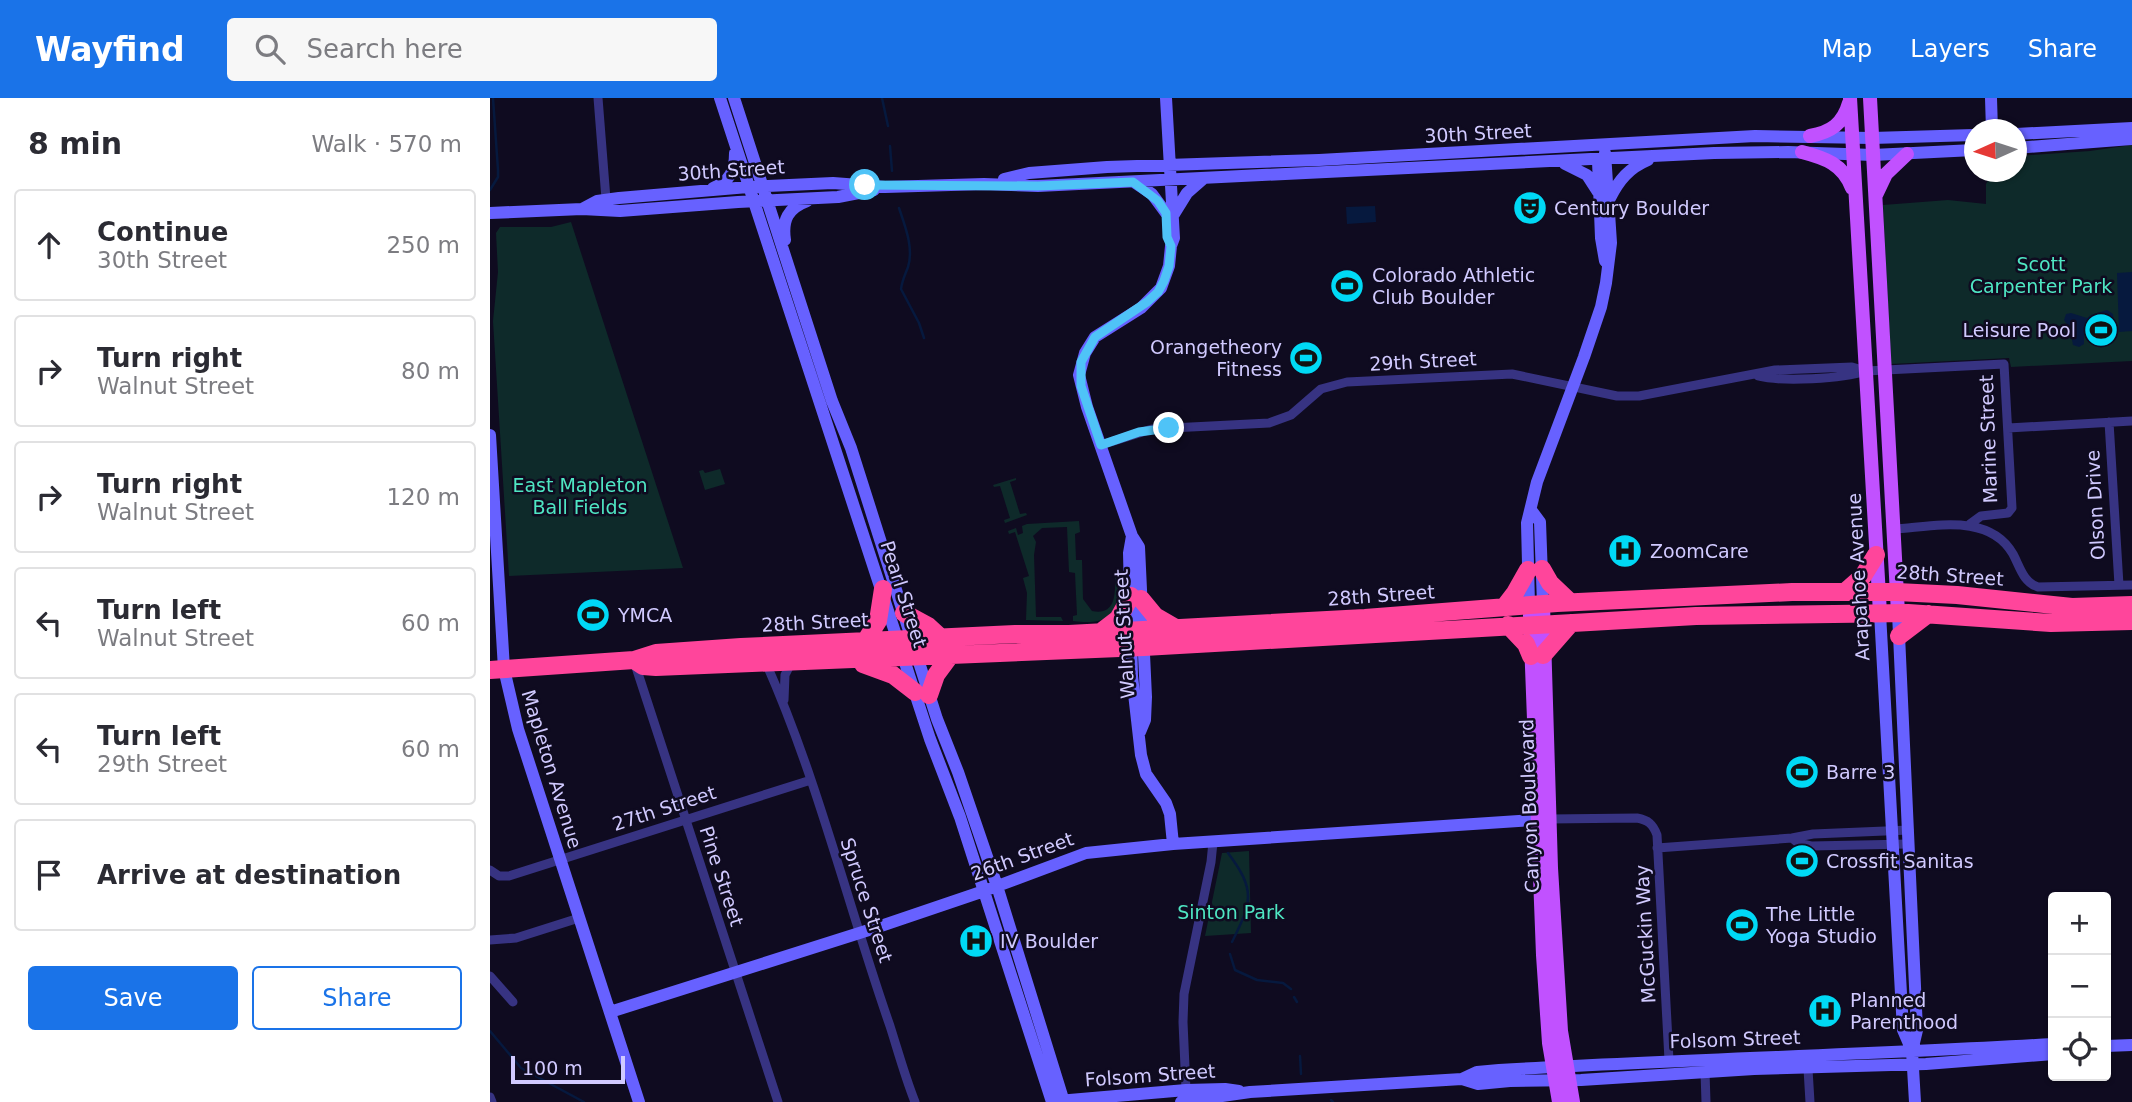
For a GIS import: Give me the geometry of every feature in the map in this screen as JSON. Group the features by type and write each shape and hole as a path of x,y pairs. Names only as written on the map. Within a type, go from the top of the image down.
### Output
{"highway":[{"path":"1846,591 1863,576 1876,555"},
{"path":"1504,606 1535,570 1570,602"},
{"path":"866,640 878,621 883,590"},
{"name":"28th Street","path":"497,670 634,660 656,653 866,640 1101,632 1138,638 1178,628 1382,617 1504,606 1846,591 2003,599 2072,607 2132,605"},
{"path":"1101,632 1118,619 1136,597 1154,616 1178,628"},
{"path":"904,613 928,626 940,637"},
{"name":"28th Street","path":"634,660 643,666 656,667 791,663 950,656 1138,638 1571,623 1706,615 1889,613 2060,623 2132,621"},
{"path":"1899,636 1928,614"},
{"path":"1508,625 1537,656 1571,623"},
{"path":"857,660 893,675 922,694 950,656"}],"main road":[{"name":"Pearl Street","path":"720,98 748,187 760,201 788,265 832,401 851,448 904,613 905,639"},
{"name":"Pearl Street","path":"734,98 762,187 760,201 883,590 905,639 944,776 990,889 1038,1019 1058,1102"},
{"name":"Walnut Street","path":"1166,98 1170,165 1167,237 1171,246 1168,273 1158,292 1143,306 1095,337 1081,362 1081,386 1132,536 1129,553 1136,597 1146,708 1140,732 1143,764 1170,814 1173,844"},
{"path":"1810,136 1826,132 1839,124 1847,111 1850,98"},
{"name":"Arapahoe Avenue","path":"1850,98 1878,591 1899,636 1917,1030 1912,1057 1915,1102"},
{"name":"Arapahoe Avenue","path":"1870,98 1897,592 1889,613 1894,837 1903,1030 1912,1057"},
{"path":"1991,98 1992,119"},
{"path":"2027,146 2132,128"},
{"path":"2027,134 2132,139"},
{"name":"30th Street","path":"582,209 606,200 748,187 833,183 885,187 1133,182 1558,161 1755,136 1872,138 1964,135"},
{"path":"707,190 723,184 732,174 735,146"},
{"name":"30th Street","path":"984,184 1030,173 1107,167 1319,160 1802,152 1872,155 1964,151"},
{"path":"1802,152 1839,167 1848,179 1856,202"},
{"path":"1875,199 1885,174 1907,154"},
{"name":"Canyon Boulevard","path":"1559,1102 1560,1073 1544,975 1543,819 1535,570 1540,523 1531,510 1537,482 1601,307 1611,243 1604,196 1603,155"},
{"path":"1558,161 1587,175 1604,196 1628,171 1660,156"},
{"path":"1133,182 1152,194 1170,213 1203,179"},
{"name":"30th Street","path":"490,213 582,209 620,211 838,197 885,187"},
{"path":"788,265 783,233 787,214 795,206 818,197"},
{"name":"Mapleton Avenue","path":"490,435 497,670 639,1102"},
{"name":"Pearl Street","path":"922,694 979,836 1011,974 1058,1102"},
{"path":"944,776 951,780 979,836"},
{"name":"26th Street","path":"610,1012 859,933 1086,853 1173,844 1543,819"},
{"path":"1011,974 1018,985 1027,1012 1034,1019 1038,1019"},
{"name":"Folsom Street","path":"1560,1073 1808,1069 2048,1044"},
{"path":"2111,1046 2132,1045"},
{"name":"Folsom Street","path":"1058,1102 1185,1099 1250,1092 1275,1096 1462,1079 1478,1084 1669,1060 2048,1054"},
{"name":"Canyon Boulevard","path":"1560,1073 1573,1102"}],"street":[{"path":"598,98 606,200"},
{"name":"29th Street","path":"1101,445 1152,429 1269,423 1291,415 1321,388 1347,382 1512,374 1617,396 1639,396 1757,375 1773,379 1852,376 1866,371 2004,364"},
{"name":"Marine Street","path":"1970,524 1981,516 2008,513 2012,508 2004,364"},
{"path":"2008,428 2132,421"},
{"name":"Olson Drive","path":"2109,422 2119,585"},
{"path":"1893,529 1970,524 1988,531 2004,543 2032,585 2049,589 2132,585"},
{"path":"2003,599 2032,585"},
{"name":"Pine Street","path":"634,660 778,1102"},
{"name":"Spruce Street","path":"766,663 786,708 811,780 915,1102"},
{"name":"Spruce Street","path":"786,708 784,684 791,663"},
{"name":"27th Street","path":"490,870 504,877 811,780"},
{"name":"McGuckin Way","path":"1543,819 1637,818 1648,820 1654,826 1669,1060"},
{"name":"McGuckin Way","path":"1657,848 1792,838 1798,843 1811,846 1894,837 1909,830"},
{"name":"McGuckin Way","path":"1894,837 1909,844"},
{"path":"1185,1099 1184,995 1213,842"},
{"path":"490,940 516,938 579,918"},
{"path":"490,976 513,1002"},
{"path":"1706,1102 1705,1072 1714,1066 1735,1064 1744,1058"},
{"path":"1808,1069 1810,1102"},
{"path":"490,1097 492,1102"}],"green space":[{"name":"Scott Carpenter Park","path":"2132,145 2132,361 2011,367 2009,358 1891,364 1883,205 1948,200 1986,204 1987,182 2027,182 2027,155"},
{"name":"East Mapleton Ball Fields","path":"571,222 683,568 509,576 493,321 498,272 496,233 500,227 551,227"},
{"path":"720,469 725,484 705,490 699,471 703,470 705,473"},
{"path":"1016,478 1010,482 1020,514 1027,515 1005,523 1004,520 1010,518 1000,486 993,485"},
{"path":"1079,521 1080,532 1075,534 1076,560 1082,560 1083,599 1092,611 1107,610 1113,600 1117,570 1116,604 1112,612 1098,621 1073,621 1073,616 1077,615 1075,573 1069,572 1067,527 1042,528 1033,536 1036,542 1036,617 1061,617 1063,621 1026,620 1027,593 1023,578 1029,576 1015,532 1009,534 1008,531 1016,528 1018,535 1023,533 1022,526 1027,524"},
{"name":"Sinton Park","path":"1249,851 1251,933 1205,936 1222,853"}],"water":[{"path":"1375,206 1376,222 1347,224 1346,207"},
{"path":"2132,272 2132,331 2119,332 2117,273"},
{"path":"2107,310 2113,314 2114,325 2098,325 2094,322 2091,326 2095,330 2114,327 2115,339 2088,341 2085,336 2088,330 2084,324 2084,344 2079,347 2073,345 2074,333 2067,328 2064,320 2066,314 2087,318"}],"waterway":[{"path":"490,190 498,177 493,98"},
{"path":"882,98 888,126"},
{"path":"890,146 892,171"},
{"path":"899,208 910,252 901,289 924,338"},
{"path":"1228,853 1243,877 1248,896 1244,916 1232,942"},
{"path":"1230,954 1235,970 1257,980 1283,983 1291,989"},
{"path":"1294,997 1297,1002"},
{"path":"490,1031 521,1068 584,1102"},
{"path":"1300,1056 1301,1074"}],"place":[{"name":"Century Boulder","path":"1530,208"},
{"name":"Colorado Athletic Club Boulder","path":"1347,286"},
{"name":"Leisure Pool","path":"2101,330"},
{"name":"Orangetheory Fitness","path":"1306,358"},
{"name":"ZoomCare","path":"1625,551"},
{"name":"YMCA","path":"593,615"},
{"name":"Barre 3","path":"1802,772"},
{"name":"Crossfit Sanitas","path":"1802,861"},
{"name":"The Little Yoga Studio","path":"1742,925"},
{"name":"IV Boulder","path":"976,941"},
{"name":"Planned Parenthood","path":"1825,1011"}],"route":[{"path":"865,185 1038,186 1133,182 1149,191 1166,213 1167,237 1171,246 1168,273 1161,288 1147,302 1095,337 1081,362 1079,375 1101,445 1139,432 1169,428"}]}
